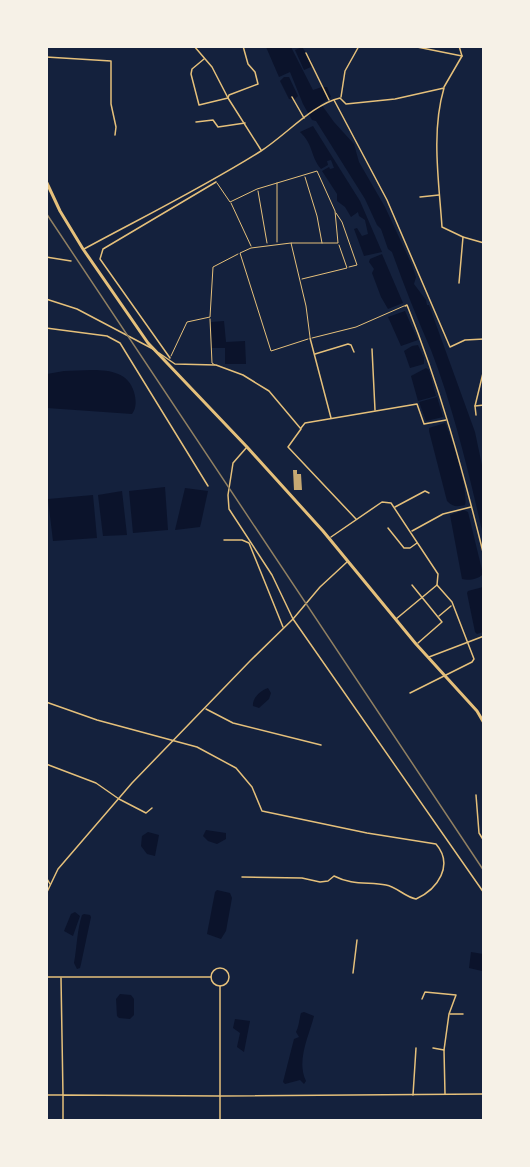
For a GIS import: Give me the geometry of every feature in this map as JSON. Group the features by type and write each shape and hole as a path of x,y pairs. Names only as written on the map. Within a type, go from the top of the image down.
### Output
{"highway":[{"path":"46,181 60,211 104,282 154,350 247,447 329,538 395,620 477,711 483,723"}],"street":[{"path":"194,46 212,67 228,98 261,150"},
{"path":"204,59 192,69 191,74 199,105 228,98 230,95 258,84 255,72 248,64 243,46"},
{"path":"340,98 345,70 359,46"},
{"path":"412,46 462,56"},
{"path":"459,46 462,56 444,88 439,105 438,162 442,227 483,243"},
{"path":"306,53 330,100"},
{"path":"46,57 111,61 111,104 116,135"},
{"path":"340,98 346,104 395,99 444,88"},
{"path":"292,97 305,119"},
{"path":"210,317 187,322 170,358 100,259 103,249 261,150 305,119 316,108 330,100 340,98"},
{"path":"334,100 387,200 450,347 465,340 483,339"},
{"path":"196,122 213,120 218,127 244,123"},
{"path":"231,202 258,189 317,171 342,222 357,265 300,279"},
{"path":"304,175 317,216 322,243"},
{"path":"215,180 231,202 251,248"},
{"path":"83,249 215,180"},
{"path":"277,183 277,244"},
{"path":"258,189 267,245"},
{"path":"420,197 440,195"},
{"path":"335,211 338,243 347,268"},
{"path":"459,283 463,237"},
{"path":"216,365 212,363 210,317 213,267 251,248 291,243 338,243"},
{"path":"291,243 300,279 310,339 331,419"},
{"path":"240,254 271,351 356,327 407,305 448,419 483,556"},
{"path":"46,256 71,261"},
{"path":"46,299 77,309 154,350 175,364 216,365 243,375 269,391 301,429"},
{"path":"46,328 107,336 120,343 208,486"},
{"path":"314,355 348,344 354,352"},
{"path":"372,349 375,411"},
{"path":"476,415 483,369"},
{"path":"356,519 288,447 305,423 417,404 424,424 448,419"},
{"path":"476,406 483,405"},
{"path":"247,447 233,463 228,495 229,509 272,575 293,619 483,893"},
{"path":"394,507 425,491 429,493"},
{"path":"329,538 382,502 391,503 438,574 437,585 395,620"},
{"path":"411,531 443,514 472,507"},
{"path":"388,528 404,548 411,548 418,543"},
{"path":"224,540 242,540 249,543 284,628"},
{"path":"46,894 58,869 119,799 172,741 347,561"},
{"path":"412,585 442,622 416,644"},
{"path":"410,693 474,659 452,602 437,585"},
{"path":"438,617 452,605"},
{"path":"428,658 483,636"},
{"path":"46,702 97,720 197,747 236,768 252,787 262,811 367,833 436,844 443,852 443,869 436,887 416,899 388,885 359,883 334,876 327,881 320,882 302,878 242,877"},
{"path":"205,709 233,723 321,745"},
{"path":"46,764 96,783 119,799 146,813 152,808"},
{"path":"476,795 479,833 483,841"},
{"path":"46,877 50,885"},
{"path":"353,973 357,940"},
{"path":"216,968 226,970 228,980 219,986 213,983 211,976 216,968"},
{"path":"46,977 211,976"},
{"path":"61,977 63,1120"},
{"path":"219,986 220,1120"},
{"path":"422,999 425,992 456,995 449,1014 444,1050 445,1094"},
{"path":"449,1014 463,1014"},
{"path":"414,1095 416,1048"},
{"path":"433,1048 444,1050"},
{"path":"46,1095 483,1094"}],"water":[{"path":"266,47 291,47 313,90 327,87 331,97 321,104 354,144 359,162 385,207 412,265 416,277 414,284 429,305 475,432 483,470 483,535 447,395 392,252 388,249 381,229 365,199 316,121 312,120 290,72 279,77"},
{"path":"302,47 312,62 311,67 304,70 295,50"},
{"path":"284,77 289,77 298,96 294,100 289,99 280,81"},
{"path":"313,126 360,201 382,252 364,256 354,229 357,228 362,236 368,234 365,220 359,216 358,212 351,217 345,207 337,201 337,194 322,171 329,167 334,168 331,160 327,161 328,165 321,169 308,141 300,132"},
{"path":"382,254 403,303 388,309 372,273 374,269 369,262 370,259"},
{"path":"405,311 418,340 401,346 388,317"},
{"path":"224,321 226,342 245,341 246,364 225,364 225,348 212,348 211,322"},
{"path":"418,345 424,358 424,364 410,368 404,351"},
{"path":"426,368 429,370 436,396 418,401 411,376"},
{"path":"94,370 123,376 130,383 134,392 136,403 134,412 132,414 47,408 47,374"},
{"path":"437,397 443,417 426,421 419,402"},
{"path":"445,423 462,477 466,499 465,505 462,506 453,505 447,501 429,431 429,428"},
{"path":"165,487 168,530 133,533 129,491"},
{"path":"185,488 208,491 201,523 200,527 175,530"},
{"path":"122,491 127,535 103,536 98,495"},
{"path":"93,495 97,538 53,541 48,499"},
{"path":"464,510 468,512 483,574 470,580 462,579 450,515"},
{"path":"483,587 483,632 477,634 467,593"},
{"path":"268,688 271,693 269,699 259,708 253,706 258,695"},
{"path":"206,830 226,833 226,839 217,844 208,841 203,836"},
{"path":"148,832 159,835 155,856 147,854 141,846 142,836"},
{"path":"217,890 230,893 232,898 226,931 221,939 207,934"},
{"path":"75,912 80,916 73,936 64,931 71,914"},
{"path":"84,914 91,917 80,968 77,969 74,963 79,926"},
{"path":"471,952 483,954 482,971 469,968"},
{"path":"120,994 131,995 134,999 134,1015 130,1019 117,1016 116,999"},
{"path":"301,1013 314,1016 302,1065 306,1081 304,1084 300,1080 285,1084 283,1082 294,1039 299,1037 296,1032"},
{"path":"235,1019 250,1021 244,1052 237,1047 240,1033 233,1028"}],"building":[{"path":"293,470 301,474 302,490 294,490"}],"railway":[{"path":"46,213 484,871"}]}
